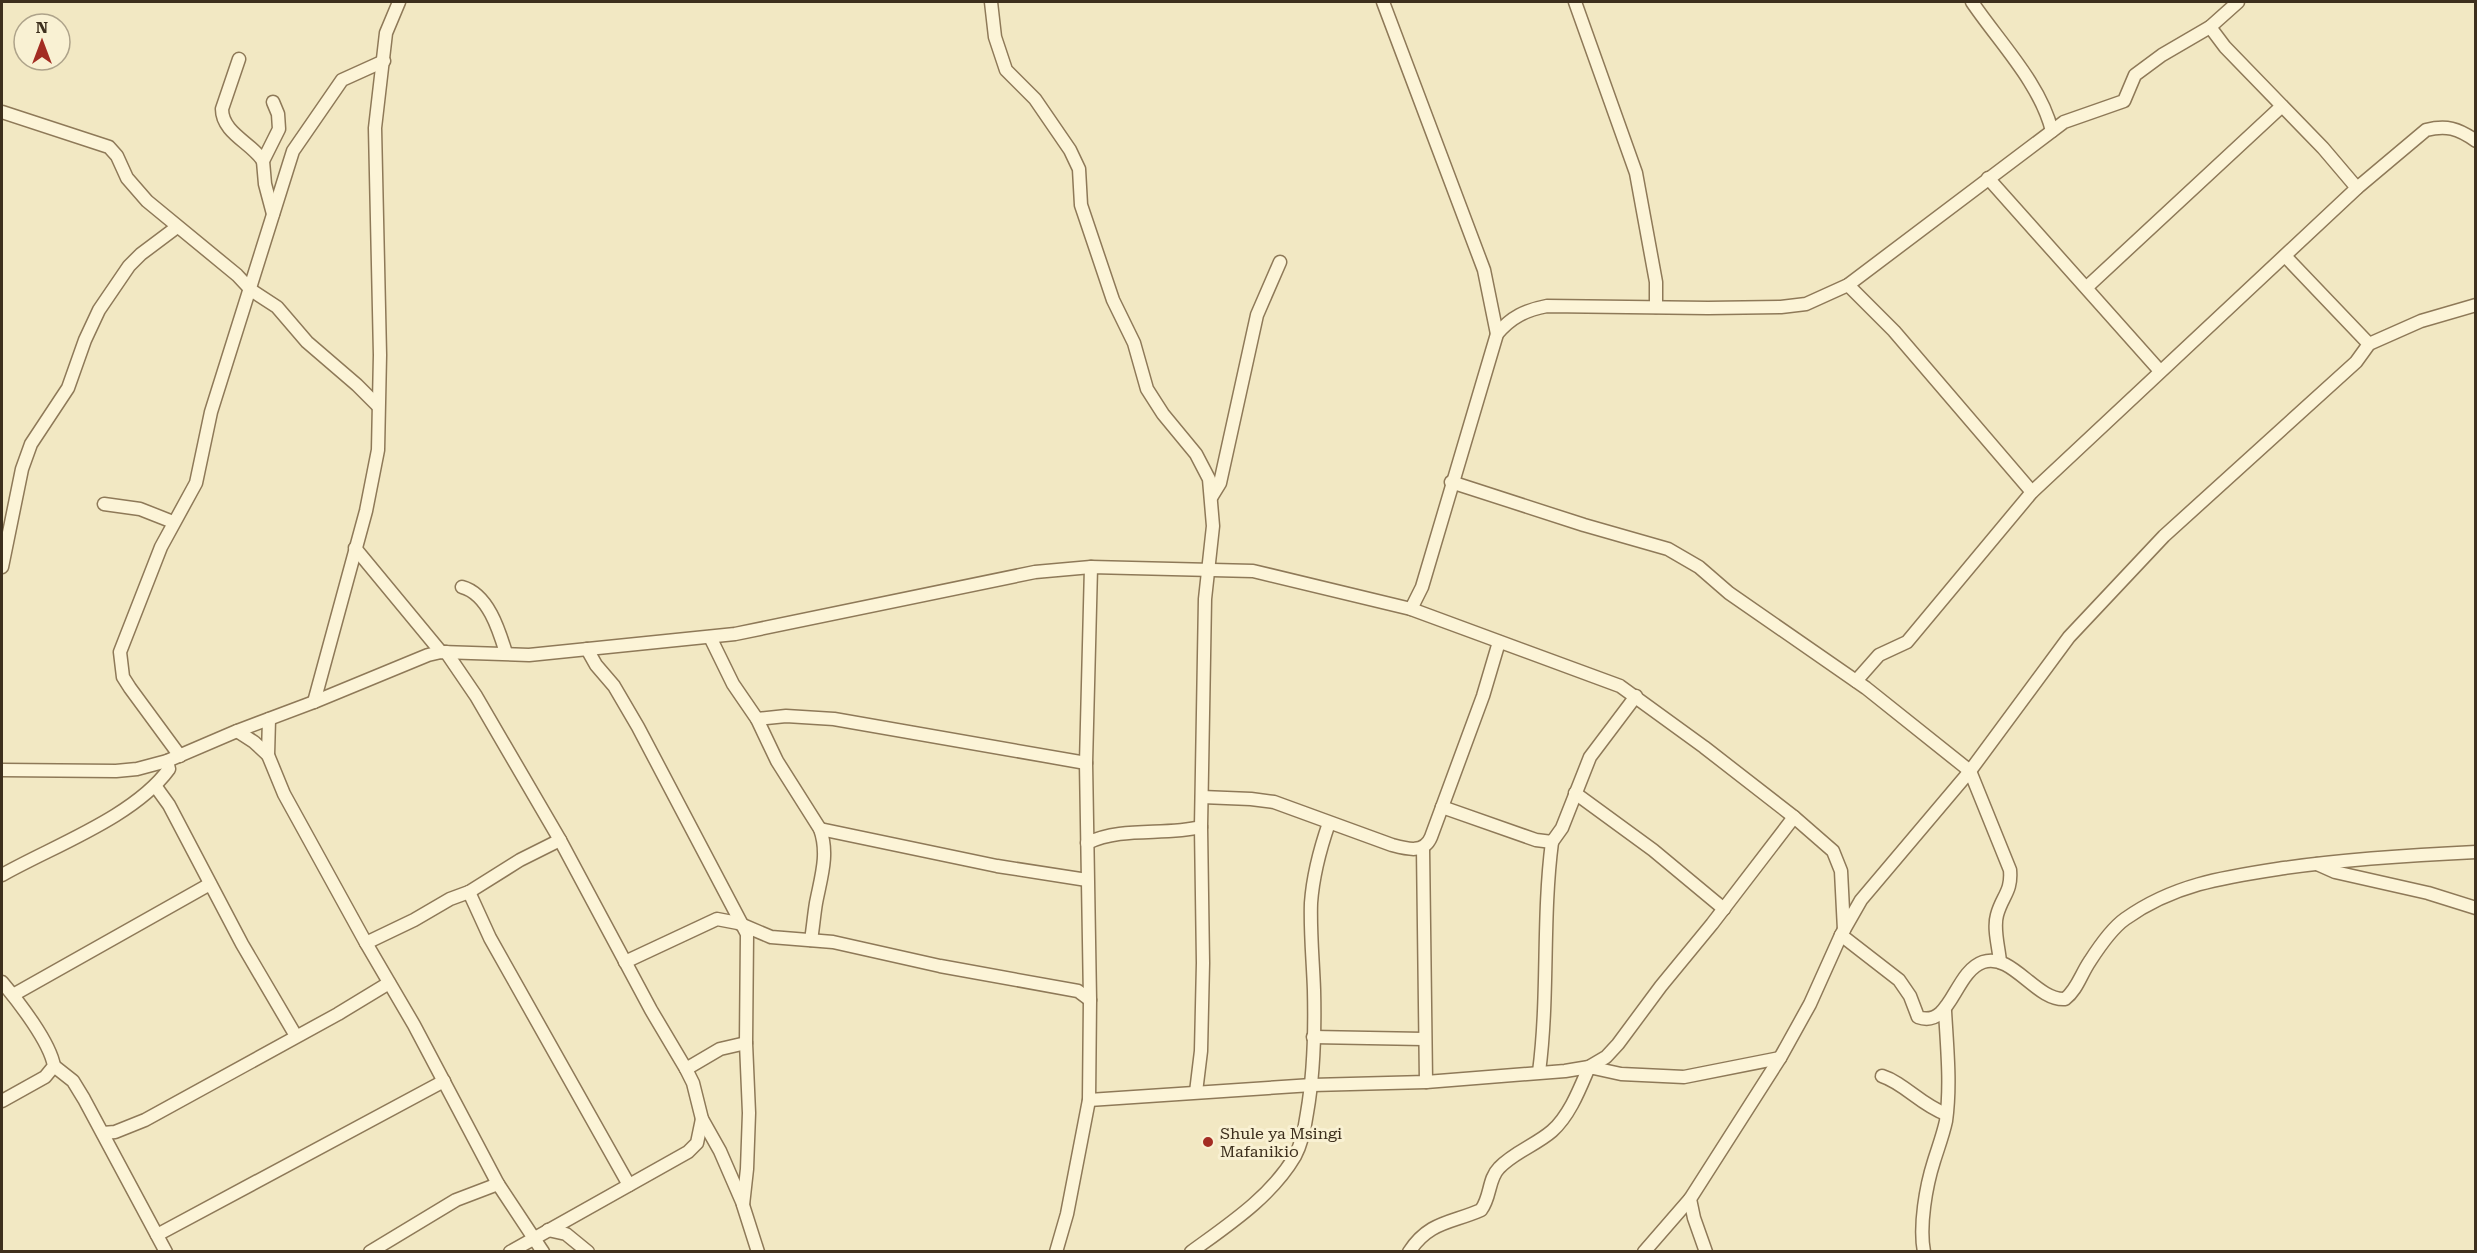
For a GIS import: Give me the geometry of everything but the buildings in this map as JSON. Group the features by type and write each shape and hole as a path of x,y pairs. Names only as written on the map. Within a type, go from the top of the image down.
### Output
{"street":[{"path":"314,702 373,481 378,450 377,405 380,355 376,282 378,204 374,143 386,33 399,2"},
{"path":"991,2 995,37 1006,70 1035,99 1070,150 1079,169 1081,205 1113,300 1134,343 1147,389 1162,414 1196,454 1209,479 1213,526 1205,598 1201,827 1201,1051 1196,1092"},
{"path":"1383,2 1484,270 1497,334"},
{"path":"1575,2 1636,173 1656,282 1656,307"},
{"path":"1972,2 2024,75 2043,107 2052,131"},
{"path":"1411,609 1422,587 1451,482 1497,334 1512,319 1531,309 1547,306 1781,307 1806,304 1848,285 2064,122 2118,105 2127,97 2135,75 2162,55 2210,27 2238,2"},
{"path":"2210,27 2225,47 2323,148 2357,188"},
{"path":"239,59 222,109 222,116 225,124 258,152 263,162 273,215"},
{"path":"180,756 123,677 120,652 149,573 196,483 211,412 293,151 336,86 352,73 384,61"},
{"path":"263,162 279,129 278,114 273,102"},
{"path":"2087,287 2282,106"},
{"path":"2,112 109,147 133,186 177,227 237,275 251,290 277,307 307,342 377,405"},
{"path":"1856,681 1879,655 1907,642 2032,492 2357,188 2426,130 2439,127 2453,128 2475,141"},
{"path":"1988,178 2160,371"},
{"path":"2,567 22,468 31,444 68,388 85,340 99,310 129,267 141,254 177,227"},
{"path":"2285,256 2369,344"},
{"path":"1212,496 1220,483 1257,315 1280,262"},
{"path":"1848,285 1894,331 2032,492"},
{"path":"1644,1251 1690,1199 1780,1058 1810,1004 1842,933 1861,900 1970,771 2069,637 2164,536 2356,362 2369,344 2421,321 2475,304"},
{"path":"1451,482 1584,525 1668,549 1684,557 1728,593 1856,681 1970,771 2010,870 2011,883 1997,914 1996,922 2000,962"},
{"path":"104,504 140,509 174,522"},
{"path":"355,548 443,652 476,696 560,840 625,962 686,1068 693,1083 702,1119 720,1151 743,1205 758,1251"},
{"path":"1056,1251 1067,1214 1089,1100 1090,1000 1086,763 1091,567"},
{"path":"2,770 137,770 180,756 428,655 443,652 529,655 710,637 1035,572 1091,567 1253,572 1411,609 1620,686 1636,696 1794,817 1833,851 1840,871 1842,933 1899,980 1910,996 1917,1017 1924,1019 1934,1017 1945,1011"},
{"path":"462,587 477,595 488,610 506,653"},
{"path":"710,637 733,684 757,719 777,761 820,829 824,841 823,871 811,940"},
{"path":"1202,797 1274,802 1392,845 1409,849 1423,848 1428,844 1443,807 1483,696 1499,642"},
{"path":"587,649 596,665 614,686 638,728 730,906 747,934 748,1134 743,1205"},
{"path":"1539,1072 1545,1010 1546,898 1552,842 1562,828 1590,757 1636,696"},
{"path":"757,719 786,716 834,720 1086,763"},
{"path":"269,719 268,754 284,794 444,1081 498,1184 543,1251"},
{"path":"237,731 268,754"},
{"path":"2,875 117,813 156,787 169,769 167,761"},
{"path":"156,787 169,805 210,884 296,1036"},
{"path":"1575,793 1653,850 1724,909"},
{"path":"1443,807 1536,840 1552,842"},
{"path":"1409,1251 1428,1230 1446,1221 1481,1210 1488,1198 1497,1170 1553,1131 1577,1097 1589,1067 1606,1057 1618,1044 1794,817"},
{"path":"1191,1251 1262,1196 1283,1173 1296,1154 1303,1134 1312,1085 1314,993 1311,904 1319,852 1329,823"},
{"path":"1087,843 1109,834 1180,831 1201,827"},
{"path":"820,829 997,866 1087,880"},
{"path":"366,943 408,924 450,899 469,892 520,860 560,840"},
{"path":"1423,848 1426,1082"},
{"path":"1924,1251 1922,1240 1924,1213 1933,1163 1946,1114 1948,1092 1945,1011 1955,990 1974,966 1985,961 2000,962 2046,994 2065,999 2074,990 2090,962 2116,927 2151,902 2195,884 2232,876 2316,864 2378,857 2475,852"},
{"path":"2316,864 2335,872 2428,893 2475,908"},
{"path":"13,995 210,884"},
{"path":"469,892 490,938 629,1185"},
{"path":"625,962 717,919 730,906"},
{"path":"717,919 744,926 771,937 833,942 940,966 1078,991 1090,1000"},
{"path":"2,982 46,1044 54,1066 73,1081 166,1251"},
{"path":"103,1133 115,1132 145,1120 389,983"},
{"path":"1312,1037 1424,1039"},
{"path":"686,1068 720,1049 746,1043"},
{"path":"1089,1100 1312,1085 1426,1082 1589,1067 1621,1074 1684,1077 1780,1058"},
{"path":"2,1101 45,1077 54,1066"},
{"path":"1882,1076 1893,1080 1931,1108 1946,1114"},
{"path":"157,1236 444,1081"},
{"path":"510,1251 688,1152 697,1143 702,1119"},
{"path":"370,1251 456,1200 498,1184"},
{"path":"1690,1199 1706,1251"},
{"path":"548,1230 566,1234 588,1251"}],"place":[{"name":"Shule ya Msingi Mafanikio","path":"1208,1142"}]}
